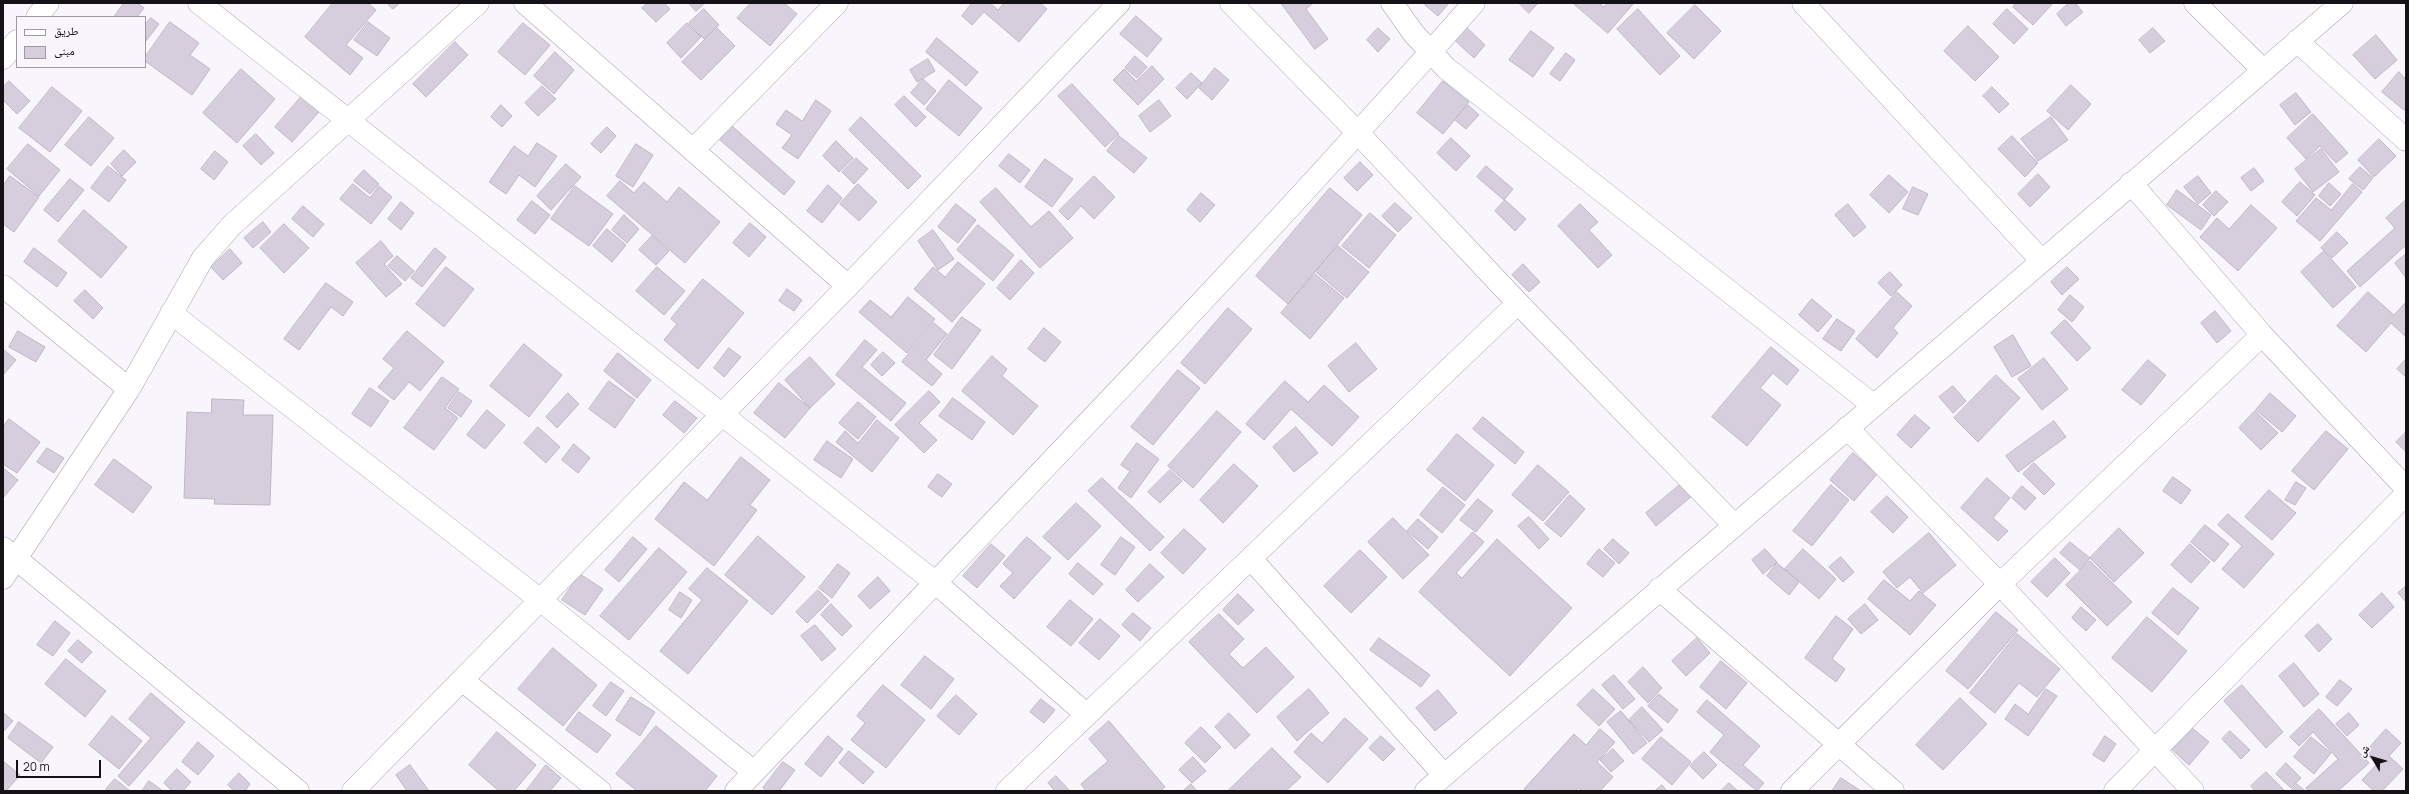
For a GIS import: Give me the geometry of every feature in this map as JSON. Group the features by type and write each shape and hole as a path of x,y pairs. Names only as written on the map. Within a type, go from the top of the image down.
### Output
{"street":[{"path":"38,16 48,3"},
{"path":"199,3 350,120 936,583 1087,715"},
{"path":"3,578 10,554 129,389 203,258 232,225 478,3"},
{"path":"525,3 848,286"},
{"path":"693,150 837,3"},
{"path":"361,788 539,599 848,286 1119,3"},
{"path":"1231,3 1358,134 1518,303 1734,525"},
{"path":"1392,3 1431,52 1446,68 1873,405"},
{"path":"736,791 936,583 1358,134 1474,3"},
{"path":"1803,3 2041,260"},
{"path":"2195,3 2262,69"},
{"path":"1426,791 2262,69 2342,3"},
{"path":"2297,41 2406,140"},
{"path":"3,58 16,42"},
{"path":"2131,183 2262,335 2406,488"},
{"path":"3,286 129,389"},
{"path":"1007,791 1252,560 1518,303"},
{"path":"171,313 539,599 754,772"},
{"path":"1792,791 1840,745 2000,584 2262,335"},
{"path":"1847,428 2000,584 2193,791"},
{"path":"2115,791 2406,494"},
{"path":"10,554 298,791"},
{"path":"1252,560 1444,775"},
{"path":"1659,589 1893,791"},
{"path":"462,680 600,791"}],"building":[{"path":"124,3 137,3 144,8 138,16 115,16"},
{"path":"333,3 368,3 376,10 346,45 363,58 350,75 305,37"},
{"path":"387,3 400,3 393,9"},
{"path":"648,3 664,3 670,9 656,22 642,8"},
{"path":"689,3 705,3 696,11"},
{"path":"751,3 784,3 797,14 770,46 737,18"},
{"path":"972,3 990,3 998,10 1004,3 1040,3 1047,9 1019,42 984,12 972,25 962,16"},
{"path":"1281,3 1313,3 1306,9 1328,39 1315,49"},
{"path":"1427,3 1449,3 1438,16 1425,5"},
{"path":"1519,3 1538,3 1529,13"},
{"path":"1573,3 1599,3 1604,7 1607,3 1634,3 1608,33"},
{"path":"2016,3 2053,3 2033,25 2013,7"},
{"path":"2069,3 2075,3 2083,12 2066,26 2057,14"},
{"path":"1695,5 1721,31 1694,59 1667,33"},
{"path":"704,9 719,25 704,39 689,23"},
{"path":"1638,9 1680,56 1660,75 1617,29"},
{"path":"2007,9 2028,29 2014,44 1993,24"},
{"path":"1136,16 1162,39 1147,57 1120,34"},
{"path":"151,18 159,24 146,41 146,24"},
{"path":"170,22 199,43 190,55 210,69 192,95 146,62 146,56"},
{"path":"368,22 390,38 377,56 354,40"},
{"path":"523,23 550,45 525,75 498,52"},
{"path":"687,23 701,37 681,58 667,43"},
{"path":"1462,23 1485,45 1474,58 1450,36"},
{"path":"1968,26 1999,57 1975,81 1944,51"},
{"path":"717,28 735,46 701,80 682,62"},
{"path":"1378,28 1390,39 1378,52 1367,40"},
{"path":"2153,28 2165,41 2150,53 2139,40"},
{"path":"1531,31 1554,48 1533,77 1509,60"},
{"path":"2376,35 2397,60 2375,79 2353,55"},
{"path":"937,38 978,72 966,86 926,52"},
{"path":"455,42 468,55 426,97 413,84"},
{"path":"555,52 574,70 554,94 534,76"},
{"path":"1566,53 1575,60 1560,81 1550,74"},
{"path":"1135,56 1147,67 1137,78 1125,68"},
{"path":"928,59 935,71 917,82 910,70"},
{"path":"1152,66 1164,79 1138,105 1113,80 1124,69 1136,81"},
{"path":"1215,68 1229,80 1212,100 1199,88"},
{"path":"241,69 275,99 237,143 203,113"},
{"path":"2399,72 2406,79 2406,108 2404,110 2382,92"},
{"path":"1191,73 1202,83 1187,99 1176,88"},
{"path":"923,79 936,91 924,105 911,93"},
{"path":"949,80 982,108 959,136 926,109"},
{"path":"9,81 30,101 17,114 3,100 3,87"},
{"path":"1443,81 1469,102 1443,134 1417,113"},
{"path":"1072,84 1119,134 1105,147 1058,96"},
{"path":"2071,85 2091,104 2068,130 2047,111"},
{"path":"542,86 556,99 538,116 525,103"},
{"path":"52,87 82,111 50,152 19,128"},
{"path":"1992,87 2009,104 1999,113 1983,96"},
{"path":"308,89 326,104 292,142 275,127"},
{"path":"2296,93 2311,112 2295,125 2280,105"},
{"path":"904,96 926,117 916,127 895,105"},
{"path":"816,100 831,111 798,159 782,148 792,135 776,124 786,110 802,121"},
{"path":"1159,100 1171,116 1150,132 1139,116"},
{"path":"501,105 512,116 502,127 491,117"},
{"path":"1468,105 1479,115 1466,129 1455,120"},
{"path":"2313,114 2348,153 2336,163 2320,146 2306,159 2287,138"},
{"path":"89,117 114,138 91,166 65,145"},
{"path":"861,117 921,176 908,189 849,130"},
{"path":"2051,117 2068,140 2038,161 2021,139"},
{"path":"732,126 795,182 784,195 720,140"},
{"path":"607,127 616,136 601,153 591,144"},
{"path":"256,134 274,153 261,165 243,146"},
{"path":"1119,136 1147,158 1134,173 1107,151"},
{"path":"2012,136 2038,163 2025,177 1998,149"},
{"path":"1451,138 1470,156 1456,171 1437,153"},
{"path":"2379,139 2396,156 2374,177 2358,160"},
{"path":"836,141 853,158 839,172 823,156"},
{"path":"537,143 557,156 535,187 519,175 506,194 489,182 514,146 528,156"},
{"path":"28,144 60,170 39,196 7,169"},
{"path":"636,144 653,155 633,187 616,176"},
{"path":"2321,149 2339,172 2313,192 2295,169"},
{"path":"124,150 136,162 122,176 111,164"},
{"path":"215,151 228,162 214,180 201,169"},
{"path":"1009,154 1030,170 1020,183 999,166"},
{"path":"856,158 868,169 854,184 842,172"},
{"path":"1045,159 1073,179 1052,207 1025,187"},
{"path":"1360,162 1373,175 1357,191 1344,178"},
{"path":"566,164 581,177 551,210 537,196"},
{"path":"108,166 126,180 109,202 91,188"},
{"path":"1486,166 1513,189 1504,200 1477,177"},
{"path":"2360,167 2373,178 2363,190 2349,179"},
{"path":"2254,168 2264,181 2251,191 2241,178"},
{"path":"364,170 379,184 370,194 354,181"},
{"path":"2038,174 2050,187 2030,207 2018,194"},
{"path":"1889,175 1908,192 1889,213 1870,195"},
{"path":"10,176 39,197 14,232 3,224 3,186"},
{"path":"1094,176 1115,197 1094,219 1081,206 1068,220 1059,211"},
{"path":"2198,176 2211,193 2198,204 2184,187"},
{"path":"70,179 84,190 58,222 44,210"},
{"path":"620,181 634,193 644,182 667,202 679,187 720,222 685,263 607,196"},
{"path":"2300,182 2315,195 2297,216 2282,202"},
{"path":"2329,183 2341,194 2330,206 2319,196"},
{"path":"353,184 370,198 379,186 392,197 371,224 340,199"},
{"path":"858,184 877,202 859,221 840,204"},
{"path":"2353,184 2362,192 2320,241 2296,221 2316,198 2331,210"},
{"path":"828,185 842,198 822,223 807,211"},
{"path":"575,186 613,214 589,246 551,219"},
{"path":"1913,187 1928,194 1918,215 1903,209"},
{"path":"996,188 1031,227 1049,211 1073,238 1040,268 980,202"},
{"path":"1330,188 1362,215 1288,304 1256,276"},
{"path":"2177,190 2211,215 2201,230 2167,205"},
{"path":"2216,191 2228,202 2214,216 2203,205"},
{"path":"1201,193 1215,205 1200,222 1187,210"},
{"path":"1505,200 1526,219 1515,231 1495,211"},
{"path":"2406,200 2406,245 2360,287 2347,271 2395,228 2386,218"},
{"path":"532,201 550,215 535,234 517,220"},
{"path":"401,202 414,213 401,230 388,219"},
{"path":"1395,203 1412,218 1398,232 1382,216"},
{"path":"956,204 976,220 958,243 938,227"},
{"path":"1580,204 1598,222 1589,230 1612,255 1598,268 1558,226"},
{"path":"1848,204 1866,227 1854,237 1835,215"},
{"path":"2251,205 2277,228 2238,271 2200,237 2217,218 2229,229"},
{"path":"303,206 324,224 313,237 292,219"},
{"path":"84,210 127,247 101,278 58,241"},
{"path":"1370,213 1396,235 1369,268 1342,246"},
{"path":"624,215 639,229 627,243 612,230"},
{"path":"263,222 271,232 253,248 244,238"},
{"path":"750,223 766,237 749,257 733,243"},
{"path":"284,224 309,248 284,273 260,248"},
{"path":"978,225 1014,255 993,281 957,250"},
{"path":"607,229 626,245 612,262 593,246"},
{"path":"933,230 954,259 938,270 918,241"},
{"path":"2337,232 2348,243 2332,258 2321,248"},
{"path":"652,236 669,251 656,265 639,250"},
{"path":"381,241 393,256 384,264 402,284 386,297 356,263"},
{"path":"1338,246 1369,272 1347,298 1316,272"},
{"path":"34,248 67,273 57,287 24,262"},
{"path":"435,248 446,257 422,287 411,278"},
{"path":"230,249 242,263 223,280 211,267"},
{"path":"2324,251 2356,287 2333,308 2301,272"},
{"path":"2406,254 2406,278 2395,263"},
{"path":"397,256 414,271 405,281 388,266"},
{"path":"1021,260 1034,273 1010,300 997,288"},
{"path":"958,262 985,284 952,322 914,289 933,267 945,277"},
{"path":"1523,264 1540,282 1529,292 1512,275"},
{"path":"446,267 474,289 444,327 416,304"},
{"path":"657,267 685,291 664,315 636,291"},
{"path":"2067,267 2079,279 2062,295 2051,282"},
{"path":"1890,272 1902,285 1891,296 1878,283"},
{"path":"1315,274 1344,298 1310,339 1281,313"},
{"path":"703,279 744,313 698,369 664,340 677,324 671,319"},
{"path":"326,283 353,302 343,316 331,307 299,350 284,339"},
{"path":"787,289 802,300 794,311 779,301"},
{"path":"85,290 103,308 93,319 74,301"},
{"path":"1897,292 1912,306 1893,328 1898,333 1877,358 1856,339"},
{"path":"2368,292 2394,315 2406,302 2406,337 2391,323 2366,352 2337,326"},
{"path":"2070,295 2084,307 2072,322 2058,310"},
{"path":"908,297 935,319 907,353 859,312 870,300 891,317"},
{"path":"1812,299 1832,316 1818,332 1799,315"},
{"path":"1228,308 1252,329 1205,384 1181,363"},
{"path":"2215,311 2231,331 2217,343 2201,323"},
{"path":"962,317 981,330 952,369 934,355"},
{"path":"1837,319 1855,331 1841,351 1823,339"},
{"path":"2065,320 2091,348 2077,361 2051,333"},
{"path":"934,323 947,334 926,360 942,374 932,386 902,362"},
{"path":"1044,328 1061,342 1045,362 1028,349"},
{"path":"18,331 45,347 36,362 9,347"},
{"path":"407,331 444,362 420,391 409,382 394,400 378,387 394,368 383,359"},
{"path":"2013,335 2031,366 2012,377 1994,347"},
{"path":"865,340 877,350 862,367 906,403 891,421 836,375"},
{"path":"1356,343 1377,369 1349,392 1328,366"},
{"path":"524,344 562,375 529,417 490,386"},
{"path":"1771,347 1799,370 1787,385 1773,373 1760,388 1781,405 1747,446 1712,417"},
{"path":"729,348 741,357 724,377 714,368"},
{"path":"3,349 16,360 3,375"},
{"path":"883,352 895,363 882,376 871,365"},
{"path":"618,353 651,380 637,398 604,371"},
{"path":"992,356 1007,369 1002,376 1038,406 1013,435 962,391"},
{"path":"810,357 835,384 810,408 785,380"},
{"path":"2044,358 2068,389 2042,410 2018,379"},
{"path":"2406,359 2406,377 2397,369"},
{"path":"2148,360 2166,375 2141,405 2122,390"},
{"path":"1178,370 1200,388 1153,445 1131,427"},
{"path":"1996,375 2020,398 1978,442 1954,418"},
{"path":"442,377 459,389 445,408 458,418 434,450 404,428"},
{"path":"609,381 635,400 615,428 589,409"},
{"path":"1285,381 1308,402 1324,385 1359,417 1332,446 1291,409 1264,440 1246,424"},
{"path":"779,383 810,408 785,438 754,413"},
{"path":"1953,386 1966,401 1953,413 1939,397"},
{"path":"370,388 389,401 371,427 352,414"},
{"path":"929,391 940,402 919,423 937,440 924,453 895,425"},
{"path":"459,392 472,401 461,417 448,408"},
{"path":"568,393 579,404 557,428 546,417"},
{"path":"2270,393 2296,416 2282,432 2256,410"},
{"path":"953,398 985,422 972,440 939,416"},
{"path":"212,399 244,400 243,415 273,415 270,505 214,504 215,499 184,498 187,412 211,413"},
{"path":"675,401 697,418 684,433 663,415"},
{"path":"858,402 876,417 858,439 839,423"},
{"path":"487,410 505,425 485,449 467,435"},
{"path":"1217,411 1241,432 1193,488 1168,466"},
{"path":"2255,411 2278,433 2261,450 2239,428"},
{"path":"1915,415 1930,428 1911,448 1897,435"},
{"path":"1483,417 1524,452 1515,464 1473,429"},
{"path":"9,419 40,442 17,473 3,464 3,427"},
{"path":"877,420 899,438 872,472 836,442 845,431 858,443"},
{"path":"2054,421 2066,437 2018,472 2006,456"},
{"path":"538,427 560,447 546,463 524,443"},
{"path":"1296,427 1318,453 1294,472 1273,447"},
{"path":"2326,431 2348,449 2314,490 2292,471"},
{"path":"2406,432 2406,452 2396,442"},
{"path":"1457,434 1494,465 1465,501 1427,470"},
{"path":"827,441 853,459 841,478 814,460"},
{"path":"1137,443 1159,459 1131,498 1118,488 1130,471 1121,465"},
{"path":"574,444 590,458 578,473 562,460"},
{"path":"47,448 64,458 54,473 37,462"},
{"path":"1853,453 1877,474 1854,501 1830,480"},
{"path":"741,457 770,480 750,505 757,510 714,566 655,519 684,482 707,500"},
{"path":"114,459 152,487 133,513 95,485"},
{"path":"2034,463 2055,484 2044,495 2023,474"},
{"path":"1234,464 1258,486 1223,523 1200,500"},
{"path":"1538,465 1569,492 1543,521 1512,495"},
{"path":"3,468 18,480 3,498"},
{"path":"1170,470 1182,481 1160,503 1148,492"},
{"path":"938,474 952,484 942,497 928,487"},
{"path":"2173,477 2191,490 2181,504 2163,491"},
{"path":"1102,478 1164,537 1150,551 1088,491"},
{"path":"1987,478 2010,498 1993,518 2008,531 1998,541 1961,508"},
{"path":"2296,482 2306,488 2295,505 2285,500"},
{"path":"1682,483 1692,496 1656,526 1646,513"},
{"path":"1831,485 1849,500 1812,546 1793,531"},
{"path":"2022,486 2036,498 2025,510 2012,498"},
{"path":"1443,487 1465,505 1442,533 1420,515"},
{"path":"2269,490 2296,513 2272,540 2245,517"},
{"path":"1570,495 1585,509 1561,537 1545,524"},
{"path":"1887,496 1908,517 1893,533 1871,512"},
{"path":"1478,499 1493,511 1476,532 1460,520"},
{"path":"1076,503 1101,526 1068,560 1043,537"},
{"path":"2228,514 2274,554 2244,588 2222,569 2242,546 2218,525"},
{"path":"1529,517 1549,539 1539,549 1518,526"},
{"path":"1393,518 1429,555 1403,579 1368,542"},
{"path":"1418,519 1438,537 1428,549 1407,531"},
{"path":"2205,525 2229,544 2214,562 2191,542"},
{"path":"2119,528 2144,553 2114,582 2090,558"},
{"path":"1184,529 1206,549 1183,574 1161,553"},
{"path":"1473,532 1484,542 1456,573 1462,578 1497,539 1572,608 1510,676 1419,592"},
{"path":"1929,533 1956,565 1923,593 1910,577 1897,588 1883,572"},
{"path":"758,536 805,577 772,615 725,575"},
{"path":"633,537 647,549 619,582 605,570"},
{"path":"1027,537 1051,558 1014,599 1000,586 1013,573 1003,564"},
{"path":"1121,537 1135,547 1115,575 1101,565"},
{"path":"1613,539 1629,553 1619,564 1604,549"},
{"path":"2070,542 2090,558 2080,570 2060,553"},
{"path":"991,544 1005,556 977,588 963,576"},
{"path":"2190,544 2210,562 2191,583 2171,565"},
{"path":"659,548 687,572 629,640 600,616"},
{"path":"1599,549 1615,563 1603,577 1587,564"},
{"path":"1765,549 1777,562 1763,574 1752,560"},
{"path":"1803,549 1836,579 1819,599 1785,569"},
{"path":"1360,550 1387,577 1351,613 1324,586"},
{"path":"1841,557 1854,572 1843,582 1829,567"},
{"path":"2055,558 2070,573 2047,597 2031,582"},
{"path":"2090,561 2132,602 2107,626 2066,585"},
{"path":"1078,563 1103,584 1093,595 1069,574"},
{"path":"1777,563 1799,582 1789,595 1767,576"},
{"path":"838,564 850,573 832,598 819,588"},
{"path":"1150,564 1164,577 1138,602 1126,590"},
{"path":"707,568 748,601 688,674 660,651 702,600 689,589"},
{"path":"580,574 603,589 585,615 562,600"},
{"path":"878,577 890,591 870,609 858,596"},
{"path":"1884,580 1910,601 1919,591 1936,605 1910,635 1868,599"},
{"path":"2406,586 2406,602 2398,593"},
{"path":"2173,588 2199,608 2178,635 2152,613"},
{"path":"818,590 829,601 807,623 796,612"},
{"path":"680,592 692,600 681,618 669,610"},
{"path":"2382,593 2394,607 2372,628 2359,615"},
{"path":"1238,594 1254,610 1238,625 1223,610"},
{"path":"1070,600 1093,619 1071,646 1047,627"},
{"path":"831,604 852,626 842,636 821,615"},
{"path":"1865,604 1878,620 1861,634 1848,619"},
{"path":"2081,607 2096,620 2086,631 2072,618"},
{"path":"1996,612 2018,630 1968,689 1946,671"},
{"path":"1133,613 1151,628 1140,641 1122,625"},
{"path":"1219,614 1244,639 1229,654 1243,668 1266,647 1294,677 1257,713 1189,642"},
{"path":"1836,616 1853,629 1832,659 1845,669 1836,682 1805,658"},
{"path":"2147,617 2187,651 2152,692 2112,658"},
{"path":"1100,619 1120,636 1099,660 1079,643"},
{"path":"55,621 70,633 53,656 37,645"},
{"path":"2318,624 2332,639 2319,652 2305,636"},
{"path":"815,625 836,649 822,661 801,636"},
{"path":"2017,634 2060,669 2037,697 2019,683 1995,713 1970,693"},
{"path":"1379,638 1430,675 1421,687 1370,650"},
{"path":"1697,638 1710,653 1686,676 1672,661"},
{"path":"78,640 92,652 82,663 68,651"},
{"path":"553,648 597,685 563,726 518,689"},
{"path":"925,656 954,679 931,709 901,685"},
{"path":"66,659 106,691 85,717 45,684"},
{"path":"1721,661 1747,683 1726,709 1700,687"},
{"path":"2294,663 2319,694 2304,707 2279,676"},
{"path":"1643,667 1662,688 1648,703 1628,682"},
{"path":"1614,675 1635,699 1623,709 1602,685"},
{"path":"2340,680 2352,689 2337,706 2326,697"},
{"path":"611,682 624,691 606,716 593,706"},
{"path":"883,685 925,720 886,768 851,740 865,723 857,716"},
{"path":"2242,685 2283,732 2266,748 2224,701"},
{"path":"1309,689 1329,713 1297,741 1277,717"},
{"path":"1593,689 1615,709 1599,726 1577,705"},
{"path":"2046,689 2057,696 2028,736 2005,719 2015,704 2028,714"},
{"path":"1438,690 1457,713 1435,731 1416,708"},
{"path":"151,693 185,722 129,786 118,776 151,738 129,719"},
{"path":"1659,694 1678,710 1668,723 1648,706"},
{"path":"956,695 977,714 959,735 937,716"},
{"path":"631,697 655,712 640,736 616,720"},
{"path":"1960,698 1987,724 1943,770 1916,745"},
{"path":"1041,699 1055,710 1044,723 1030,712"},
{"path":"1707,700 1760,746 1743,765 1764,783 1757,791 1710,752 1724,735 1697,712"},
{"path":"1642,707 1663,730 1649,742 1629,720"},
{"path":"2319,709 2369,763 2338,791 2309,791 2306,788 2338,759 2313,732 2299,746 2290,737"},
{"path":"1621,711 1647,743 1633,754 1607,722"},
{"path":"3,712 13,721 3,732"},
{"path":"579,712 611,735 597,753 566,730"},
{"path":"1229,713 1250,735 1235,749 1215,727"},
{"path":"2349,713 2359,725 2347,736 2336,724"},
{"path":"112,716 142,741 119,769 89,745"},
{"path":"1345,718 1368,739 1328,783 1294,752 1311,733 1322,743"},
{"path":"1109,721 1165,787 1160,791 1086,791 1081,784 1108,761 1089,739"},
{"path":"19,722 53,747 41,763 8,738"},
{"path":"2186,723 2209,742 2189,765 2167,745"},
{"path":"656,726 717,776 705,791 637,791 616,774"},
{"path":"1201,727 1221,747 1205,763 1185,743"},
{"path":"1600,729 1615,742 1597,762 1613,777 1600,791 1582,791 1578,788 1575,791 1527,791 1524,789 1574,734 1586,745"},
{"path":"2386,729 2401,743 2389,756 2403,769 2382,791 2374,791 2362,780 2377,764 2365,753"},
{"path":"2230,731 2250,750 2241,759 2222,739"},
{"path":"497,732 536,765 514,791 499,791 469,765"},
{"path":"828,736 843,749 821,777 805,764"},
{"path":"1381,736 1395,749 1383,761 1369,748"},
{"path":"2105,736 2116,744 2104,762 2093,755"},
{"path":"1661,737 1691,762 1672,785 1642,759"},
{"path":"2311,737 2331,753 2314,774 2294,757"},
{"path":"198,742 214,756 198,775 182,762"},
{"path":"1272,748 1301,777 1286,791 1228,791"},
{"path":"1613,749 1624,761 1611,772 1600,760"},
{"path":"849,751 874,772 863,784 839,763"},
{"path":"1704,752 1717,765 1703,779 1690,766"},
{"path":"1193,757 1206,771 1192,783 1179,770"},
{"path":"3,761 20,775 6,791 3,791"},
{"path":"783,762 795,770 779,791 767,791 763,788"},
{"path":"2286,763 2301,778 2291,788 2276,774"},
{"path":"410,765 429,791 407,791 396,775"},
{"path":"546,765 561,778 550,791 526,791"},
{"path":"177,769 191,782 183,791 172,791 164,783"},
{"path":"2266,772 2285,791 2255,791 2251,786"},
{"path":"239,773 250,784 245,791 234,791 228,785"},
{"path":"1056,776 1070,791 1055,791 1048,783"},
{"path":"1841,778 1861,791 1832,791"},
{"path":"115,779 130,791 109,791 106,789"},
{"path":"149,781 163,791 142,791"},
{"path":"1729,783 1738,791 1721,791"},
{"path":"1191,784 1197,791 1183,791"},
{"path":"2297,784 2305,791 2291,791"},
{"path":"1662,785 1667,791 1655,791"}]}
